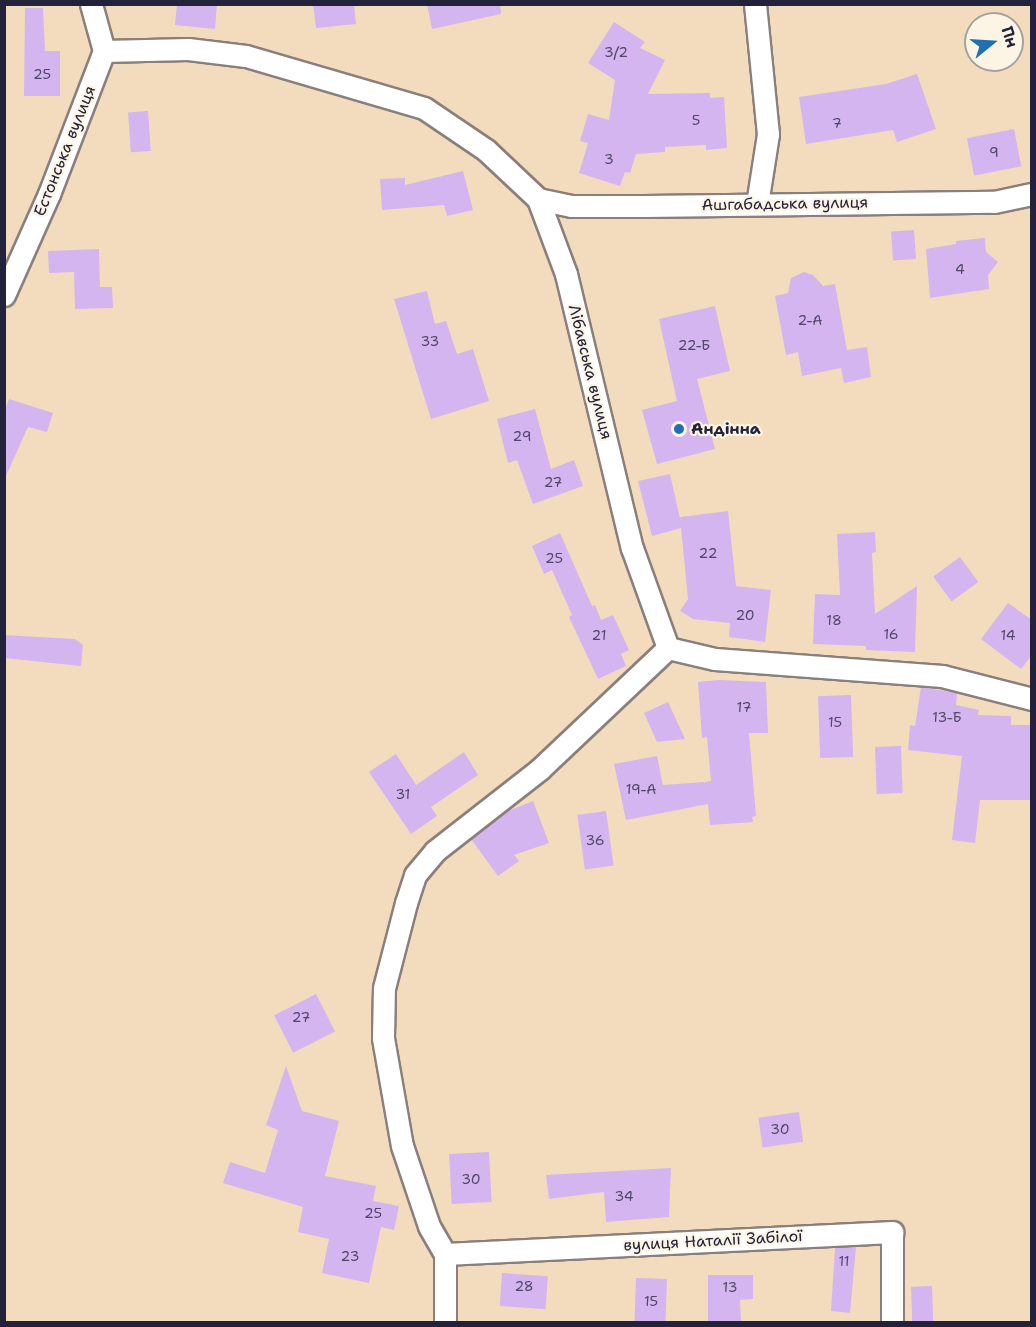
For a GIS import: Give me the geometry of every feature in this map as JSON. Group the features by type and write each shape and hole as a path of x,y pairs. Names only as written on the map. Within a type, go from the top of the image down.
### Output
{"street":[{"path":"91,4 104,51"},
{"path":"754,4 768,134 757,204"},
{"name":"Лібавська вулиця","path":"104,51 188,49 246,56 423,108 486,150 538,199 566,274 632,548 668,648"},
{"name":"Естонська вулиця","path":"4,295 49,194 104,51"},
{"name":"Ашгабадська вулиця","path":"538,199 571,206 994,202 1032,194"},
{"path":"445,1323 445,1254 429,1226 402,1146 383,1038 384,988 415,875 435,851 540,769 668,648 715,659 942,676 1032,699"},
{"name":"вулиця Наталії Забілої","path":"445,1254 892,1232 892,1323"}],"building":[{"path":"177,4 217,4 215,29 175,25"},
{"path":"313,4 354,4 356,24 316,28"},
{"path":"427,4 500,4 501,14 432,29"},
{"path":"25,8 43,8 45,51 60,51 60,96 24,96"},
{"path":"614,22 645,42 640,48 665,60 648,94 710,93 710,98 724,97 727,148 706,150 706,145 665,147 665,152 636,154 630,173 625,172 620,186 579,173 588,143 580,141 588,114 609,120 615,80 588,63"},
{"path":"917,74 936,129 897,142 893,130 806,144 799,97 886,84"},
{"path":"148,111 151,151 131,152 128,112"},
{"path":"1014,129 1021,166 974,175 967,138"},
{"path":"463,171 473,210 447,216 444,205 382,210 380,179 405,178 405,185"},
{"path":"914,230 916,259 893,261 891,232"},
{"path":"985,238 986,252 998,262 988,275 989,289 930,298 926,249 956,244 956,241"},
{"path":"99,249 100,287 112,287 113,308 75,309 74,272 49,273 48,251"},
{"path":"804,272 813,275 823,286 835,284 847,350 867,347 871,377 844,383 841,368 802,376 798,352 786,355 775,296 788,293 791,278"},
{"path":"427,291 435,324 446,321 457,354 473,349 489,401 431,419 394,299"},
{"path":"715,306 730,371 697,379 715,449 657,464 642,410 677,401 659,319"},
{"path":"9,399 53,413 47,432 28,427 4,480 4,413"},
{"path":"535,409 551,469 574,460 583,486 533,504 517,460 508,463 497,419"},
{"path":"670,474 681,523 680,517 728,511 736,586 771,590 765,642 729,637 730,623 693,619 680,611 688,599 681,528 652,536 638,481"},
{"path":"875,532 876,552 872,553 875,614 917,586 915,652 866,650 866,646 813,644 815,594 840,595 837,534"},
{"path":"560,533 592,606 595,605 601,620 613,615 629,650 621,654 626,666 598,679 569,617 572,615 552,570 544,574 532,546"},
{"path":"960,557 978,582 952,601 933,576"},
{"path":"1008,603 1032,620 1032,655 1021,669 981,639"},
{"path":"4,635 75,639 83,645 81,666 4,658"},
{"path":"719,680 766,682 768,733 749,733 756,816 752,817 753,822 710,825 708,804 626,820 614,764 657,756 663,785 704,782 705,784 711,781 707,737 702,738 698,682"},
{"path":"921,687 957,693 956,705 979,710 978,715 1011,716 1011,725 1032,725 1032,800 980,800 975,843 952,840 962,756 908,750 910,725 915,726"},
{"path":"851,695 853,757 820,758 818,696"},
{"path":"668,702 685,739 657,742 644,713"},
{"path":"901,746 903,793 877,794 875,747"},
{"path":"464,752 478,775 431,807 437,816 411,834 369,772 396,754 416,785"},
{"path":"533,801 549,843 514,855 519,861 498,876 471,839 508,811"},
{"path":"606,811 614,865 585,870 577,815"},
{"path":"316,994 335,1031 293,1053 274,1015"},
{"path":"286,1066 302,1111 339,1121 325,1176 376,1186 373,1201 399,1206 394,1230 381,1227 369,1283 322,1273 329,1239 298,1232 303,1207 223,1183 230,1162 265,1173 278,1130 266,1125"},
{"path":"799,1112 803,1142 763,1147 758,1118"},
{"path":"489,1152 492,1202 452,1204 449,1154"},
{"path":"671,1168 669,1217 606,1222 604,1192 549,1199 546,1175"},
{"path":"856,1247 850,1313 831,1311 835,1248"},
{"path":"502,1273 548,1276 546,1309 500,1306"},
{"path":"708,1275 753,1275 753,1299 740,1300 741,1323 708,1323"},
{"path":"636,1278 667,1279 665,1322 634,1322"},
{"path":"932,1286 933,1322 912,1322 911,1287"}],"place":[{"name":"Андінна","path":"679,429"}]}
